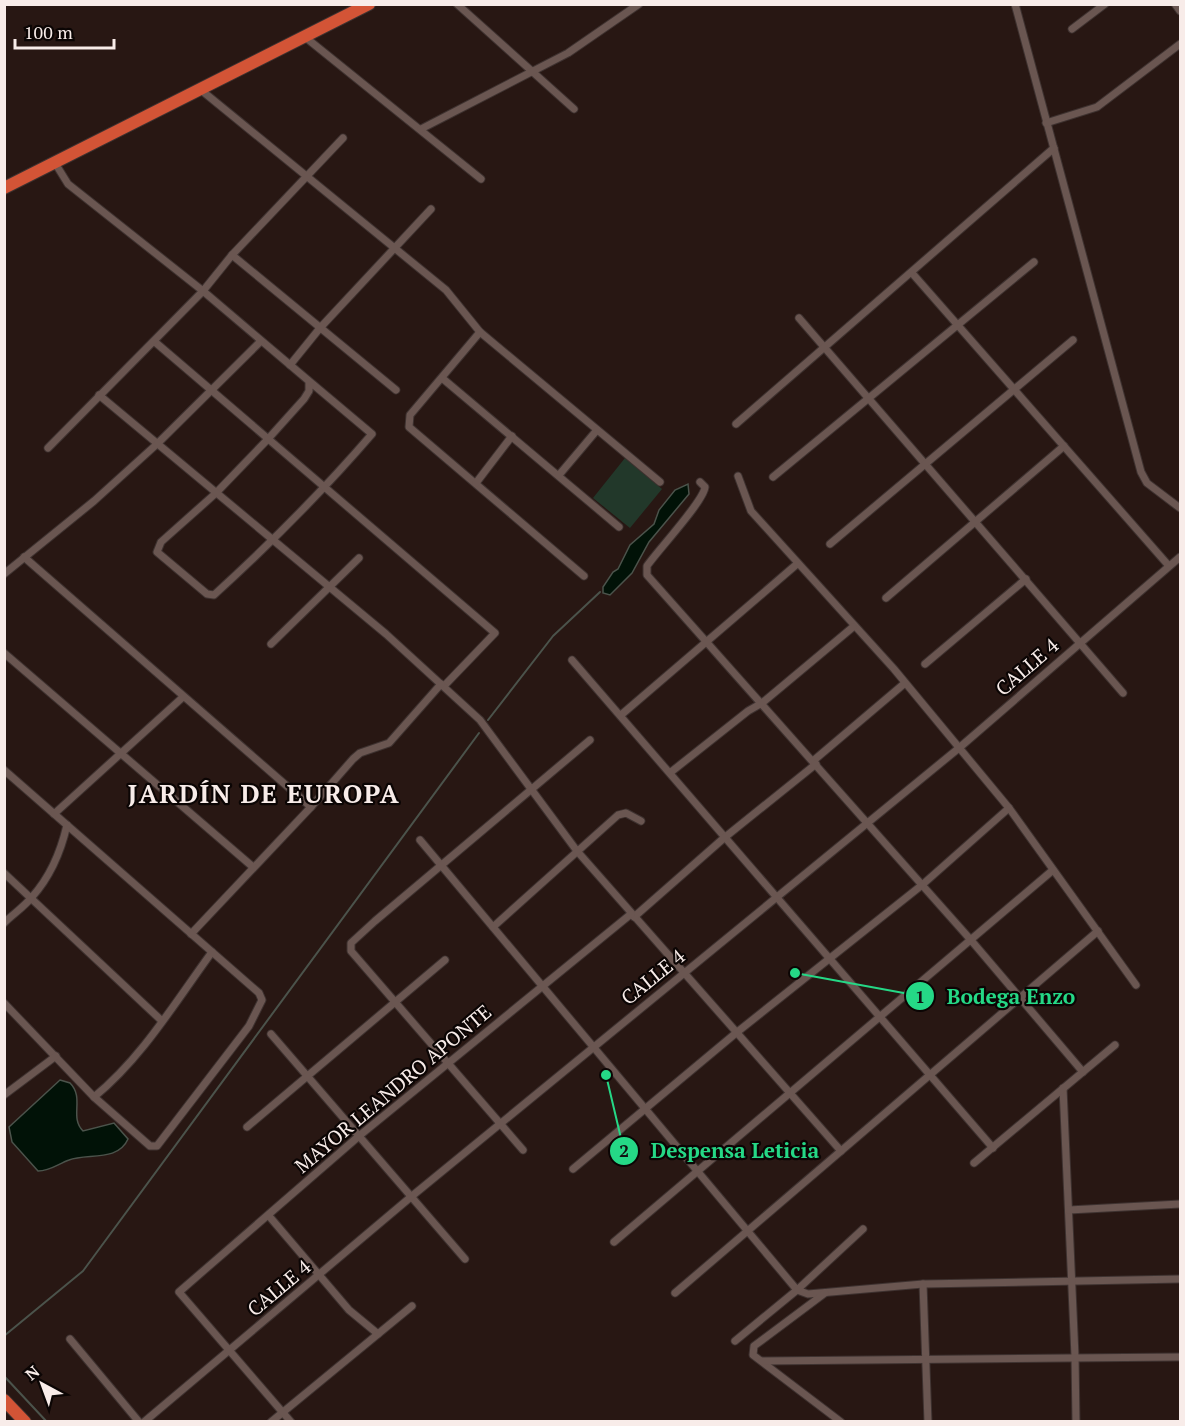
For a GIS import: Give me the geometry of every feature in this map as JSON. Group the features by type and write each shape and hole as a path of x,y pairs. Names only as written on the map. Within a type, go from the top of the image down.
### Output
{"highway":[{"path":"4,188 369,4"},
{"path":"4,1400 23,1421"}],"street":[{"path":"457,4 530,72 574,109"},
{"path":"1015,4 1141,472 1147,483 1180,508"},
{"path":"1072,29 1105,4"},
{"path":"1175,4 1180,11"},
{"path":"421,129 568,53 636,5"},
{"path":"305,37 481,179"},
{"path":"1046,123 1097,107 1180,44"},
{"path":"201,90 446,290 480,332 660,482"},
{"path":"48,448 155,342 203,291 232,255 344,138"},
{"path":"736,424 1054,148"},
{"path":"55,163 68,184 203,291 372,434 327,487 275,540 214,595 207,594 157,552 161,542 216,494 268,439 304,399 309,391 309,381"},
{"path":"290,365 320,328 430,209"},
{"path":"232,255 396,390"},
{"path":"773,477 1034,262"},
{"path":"912,273 1169,566"},
{"path":"800,318 1123,693"},
{"path":"480,332 410,415 409,427 584,576"},
{"path":"4,574 94,501 157,444 261,340"},
{"path":"830,544 1073,340"},
{"path":"155,342 495,633 442,685 389,743 360,753 353,759 191,934"},
{"path":"442,378 619,526"},
{"path":"99,395 216,494 275,540 480,720 577,851 736,1033 790,1090 841,1151"},
{"path":"559,475 597,430"},
{"path":"476,483 512,436"},
{"path":"886,598 1064,446"},
{"path":"738,476 751,511 853,627 905,682 1009,808 1136,985"},
{"path":"700,482 705,487 700,503 678,525 647,566 647,575 868,822 1083,1072"},
{"path":"24,557 311,807"},
{"name":"CALLE 4","path":"144,1422 412,1196 959,748 1180,557"},
{"path":"271,644 359,558"},
{"path":"621,715 797,564"},
{"path":"925,664 1026,579"},
{"path":"671,772 748,711 762,704 853,627"},
{"path":"4,653 253,867"},
{"path":"572,660 993,1148"},
{"name":"MAYOR LEANDRO APONTE","path":"230,1351 179,1292 359,1136 633,916 815,763 905,682"},
{"path":"54,814 183,697"},
{"path":"523,1150 351,951 351,944 590,740"},
{"path":"4,770 212,951 259,993 262,1000 249,1026 157,1146 150,1146 94,1097 4,1003"},
{"path":"573,1169 736,1033 922,885 1009,808"},
{"path":"493,927 618,815 626,813 641,821"},
{"path":"4,923 31,899 62,848 67,825"},
{"path":"420,840 796,1290 808,1294 923,1284 1180,1279"},
{"path":"614,1242 790,1090 1053,870"},
{"path":"4,873 162,1021"},
{"path":"675,1293 1098,931"},
{"path":"94,1097 114,1080 162,1021 212,951"},
{"path":"247,1127 445,960"},
{"path":"271,1034 465,1259"},
{"path":"974,1162 1115,1045"},
{"path":"4,1095 56,1056"},
{"path":"1063,1088 1076,1422"},
{"path":"1069,1210 1180,1204"},
{"path":"269,1216 349,1310 378,1334"},
{"path":"735,1341 863,1229"},
{"path":"923,1284 928,1422"},
{"path":"825,1293 754,1346 753,1355 841,1422"},
{"path":"271,1422 412,1306"},
{"path":"70,1339 140,1422"},
{"path":"230,1351 291,1422"},
{"path":"762,1361 1075,1356 1180,1357"}],"green space":[{"path":"625,458 662,489 630,528 593,498"}],"shaded area":[{"path":"688,484 689,494 649,542 632,573 610,595 603,593 603,587 613,572 618,569 630,545 654,524 659,510 675,490"},
{"path":"60,1080 70,1083 74,1089 77,1101 77,1120 83,1131 114,1123 128,1139 117,1151 110,1154 76,1158 50,1169 38,1171 12,1142 9,1127"}],"waterway":[{"path":"488,720 553,636 600,592"},
{"path":"4,1336 83,1271 479,733"},
{"path":"4,1376 47,1422"}],"place":[{"name":"Bodega Enzo","path":"795,973"},
{"name":"Despensa Leticia","path":"606,1075"}],"district":[{"name":"JARDÍN DE EUROPA","path":"264,794"}]}
